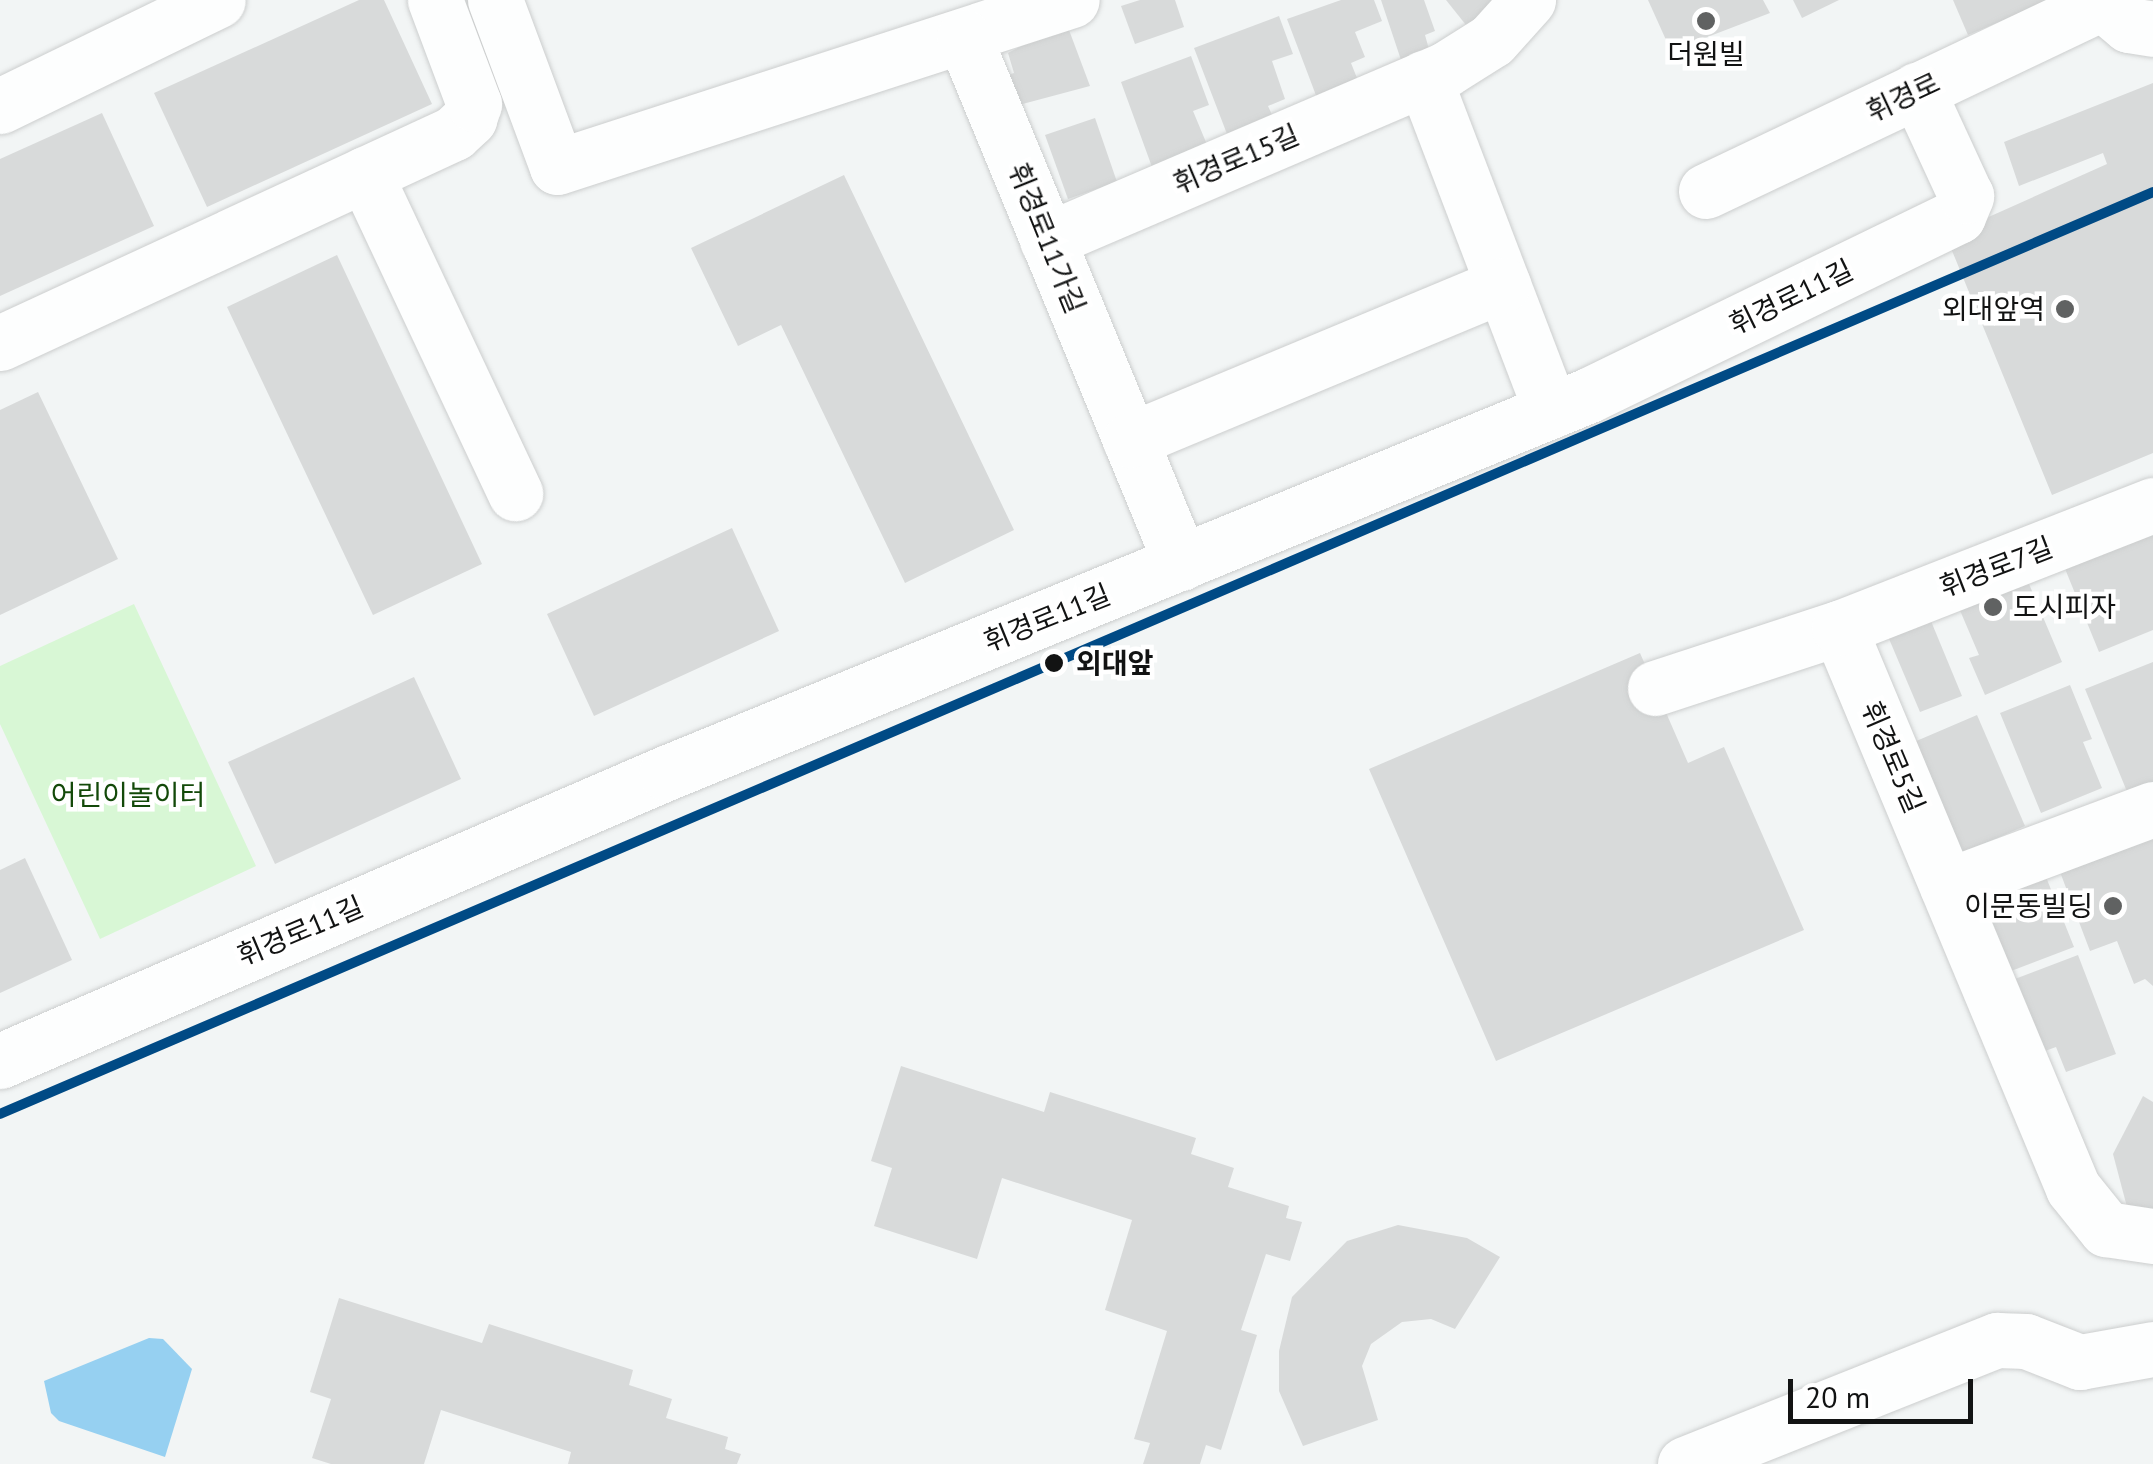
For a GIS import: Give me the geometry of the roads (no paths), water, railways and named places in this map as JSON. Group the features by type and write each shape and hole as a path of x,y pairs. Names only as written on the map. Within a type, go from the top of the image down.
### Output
{"street":[{"path":"0,106 218,0"},
{"path":"0,343 365,174 470,119 472,84 435,0"},
{"path":"495,0 557,166 980,21 1072,0"},
{"name":"휘경로15길","path":"1047,240 1424,78 1492,40 1531,2"},
{"path":"2100,2 2130,25 2153,28"},
{"name":"휘경로","path":"1706,191 2100,2"},
{"name":"휘경로11가길","path":"980,21 1047,240 1181,563"},
{"path":"1424,78 1550,411"},
{"name":"휘경로11길","path":"0,1061 666,774 1550,411 1963,212 1966,196 1917,90"},
{"path":"365,174 515,493"},
{"path":"1130,440 1503,285"},
{"name":"휘경로7길","path":"1655,688 1839,628 2153,505"},
{"name":"휘경로5길","path":"1839,628 2073,1188 2106,1229 2153,1236"},
{"path":"1948,886 2153,809"},
{"path":"1685,1464 1998,1340 2026,1342 2080,1362 2153,1350"}],"water":[{"path":"149,1338 163,1339 192,1369 165,1457 59,1421 51,1413 44,1381"}],"place":[{"name":"더원빌","path":"1706,21"},
{"name":"외대앞역","path":"2065,309"},
{"name":"도시피자","path":"1993,607"},
{"name":"외대앞","path":"1054,663"},
{"name":"이문동빌딩","path":"2113,906"}],"park label":[{"name":"어린이놀이터","path":"128,795"}]}
